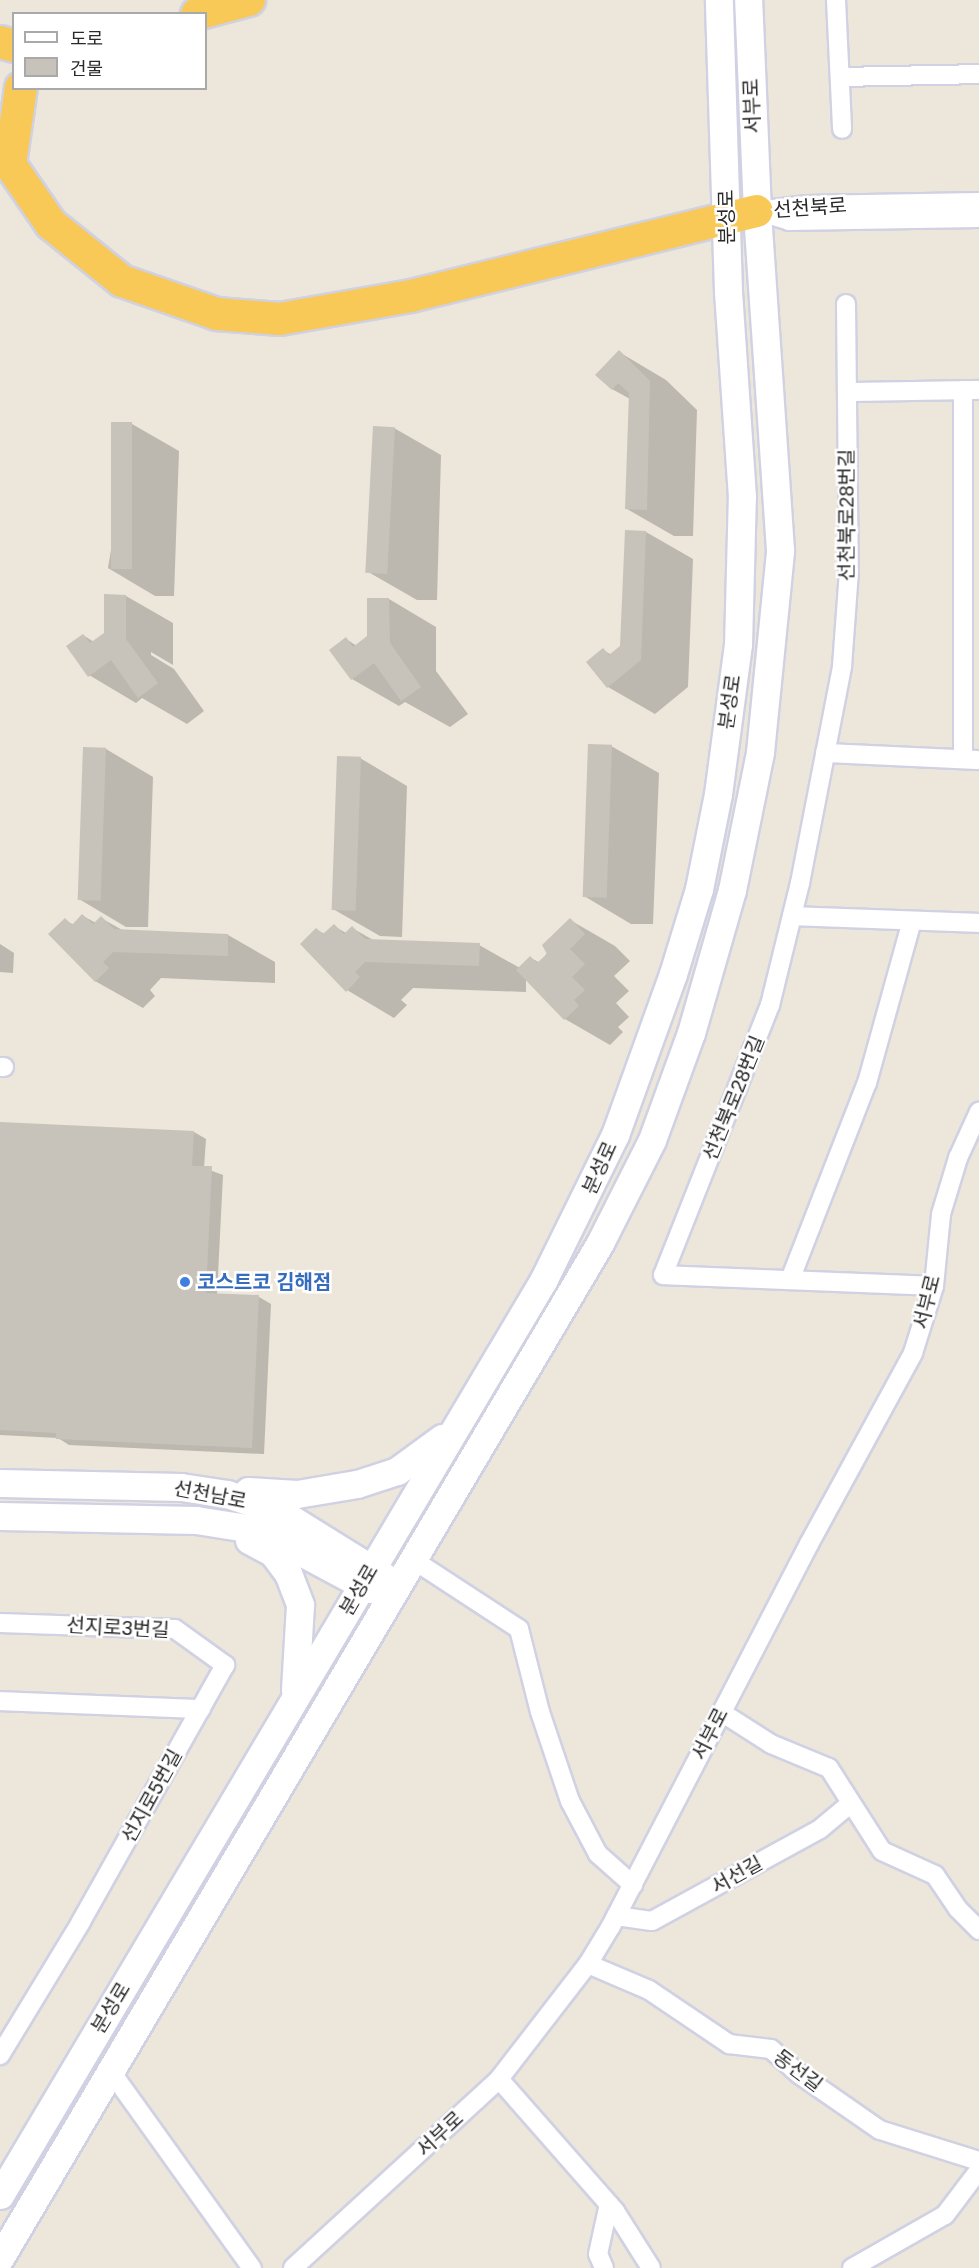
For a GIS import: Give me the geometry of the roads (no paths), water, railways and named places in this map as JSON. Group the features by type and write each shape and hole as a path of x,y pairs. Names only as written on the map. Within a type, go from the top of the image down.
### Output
{"highway":[{"path":"204,12 249,0"},
{"path":"21,90 5,157 51,224 122,280 216,314 280,319 411,296 742,215"}],"main road":[{"name":"분성로","path":"0,2258 392,1592 557,1318 652,1140 691,1033 732,890 760,752 780,550 719,0"},
{"name":"서부로","path":"742,215 748,0"},
{"name":"분성로","path":"0,2195 544,1279 587,1199 645,1058 699,889 718,795 738,645 742,497 742,215"},
{"path":"182,1487 297,1494 357,1484 397,1471 453,1430"},
{"name":"선천남로","path":"0,1483 182,1487 227,1494 280,1512 392,1592"},
{"name":"선천남로","path":"0,1516 216,1523 260,1530 367,1576"},
{"path":"216,1523 272,1552 288,1573 300,1605 294,1701"}],"street":[{"path":"836,0 842,129"},
{"path":"840,78 979,74"},
{"name":"선천북로","path":"742,215 808,206 979,202"},
{"name":"선천북로","path":"742,215 789,221 979,218"},
{"name":"선천북로28번길","path":"790,1280 663,1275 770,1005 792,916 842,666 849,571 846,303"},
{"path":"825,753 971,760 971,390 847,392"},
{"path":"792,916 979,923"},
{"path":"912,921 867,1083 790,1280 934,1286"},
{"name":"서부로","path":"293,2268 499,2079 588,1964 633,1885 721,1712 913,1353 934,1286 940,1214 958,1158 979,1112"},
{"path":"412,1559 519,1629 540,1712 570,1801 598,1854 633,1885"},
{"name":"선지로3번길","path":"0,1623 175,1629 225,1665"},
{"name":"선지로5번길","path":"0,2055 81,1922 225,1665"},
{"path":"0,1701 201,1709"},
{"path":"721,1712 771,1744 830,1768 849,1804 882,1851 935,1875 958,1908 979,1929"},
{"name":"서선길","path":"616,1916 652,1921 820,1829 849,1804"},
{"name":"동선길","path":"588,1964 649,1990 729,2044 771,2049 799,2074 880,2130 979,2162"},
{"path":"110,2070 252,2268"},
{"path":"499,2079 609,2204 651,2268"},
{"path":"852,2268 945,2215 979,2170"},
{"path":"604,2268 598,2253 609,2204"}],"place":[{"name":"코스트코 김해점","path":"185,1282"}]}
